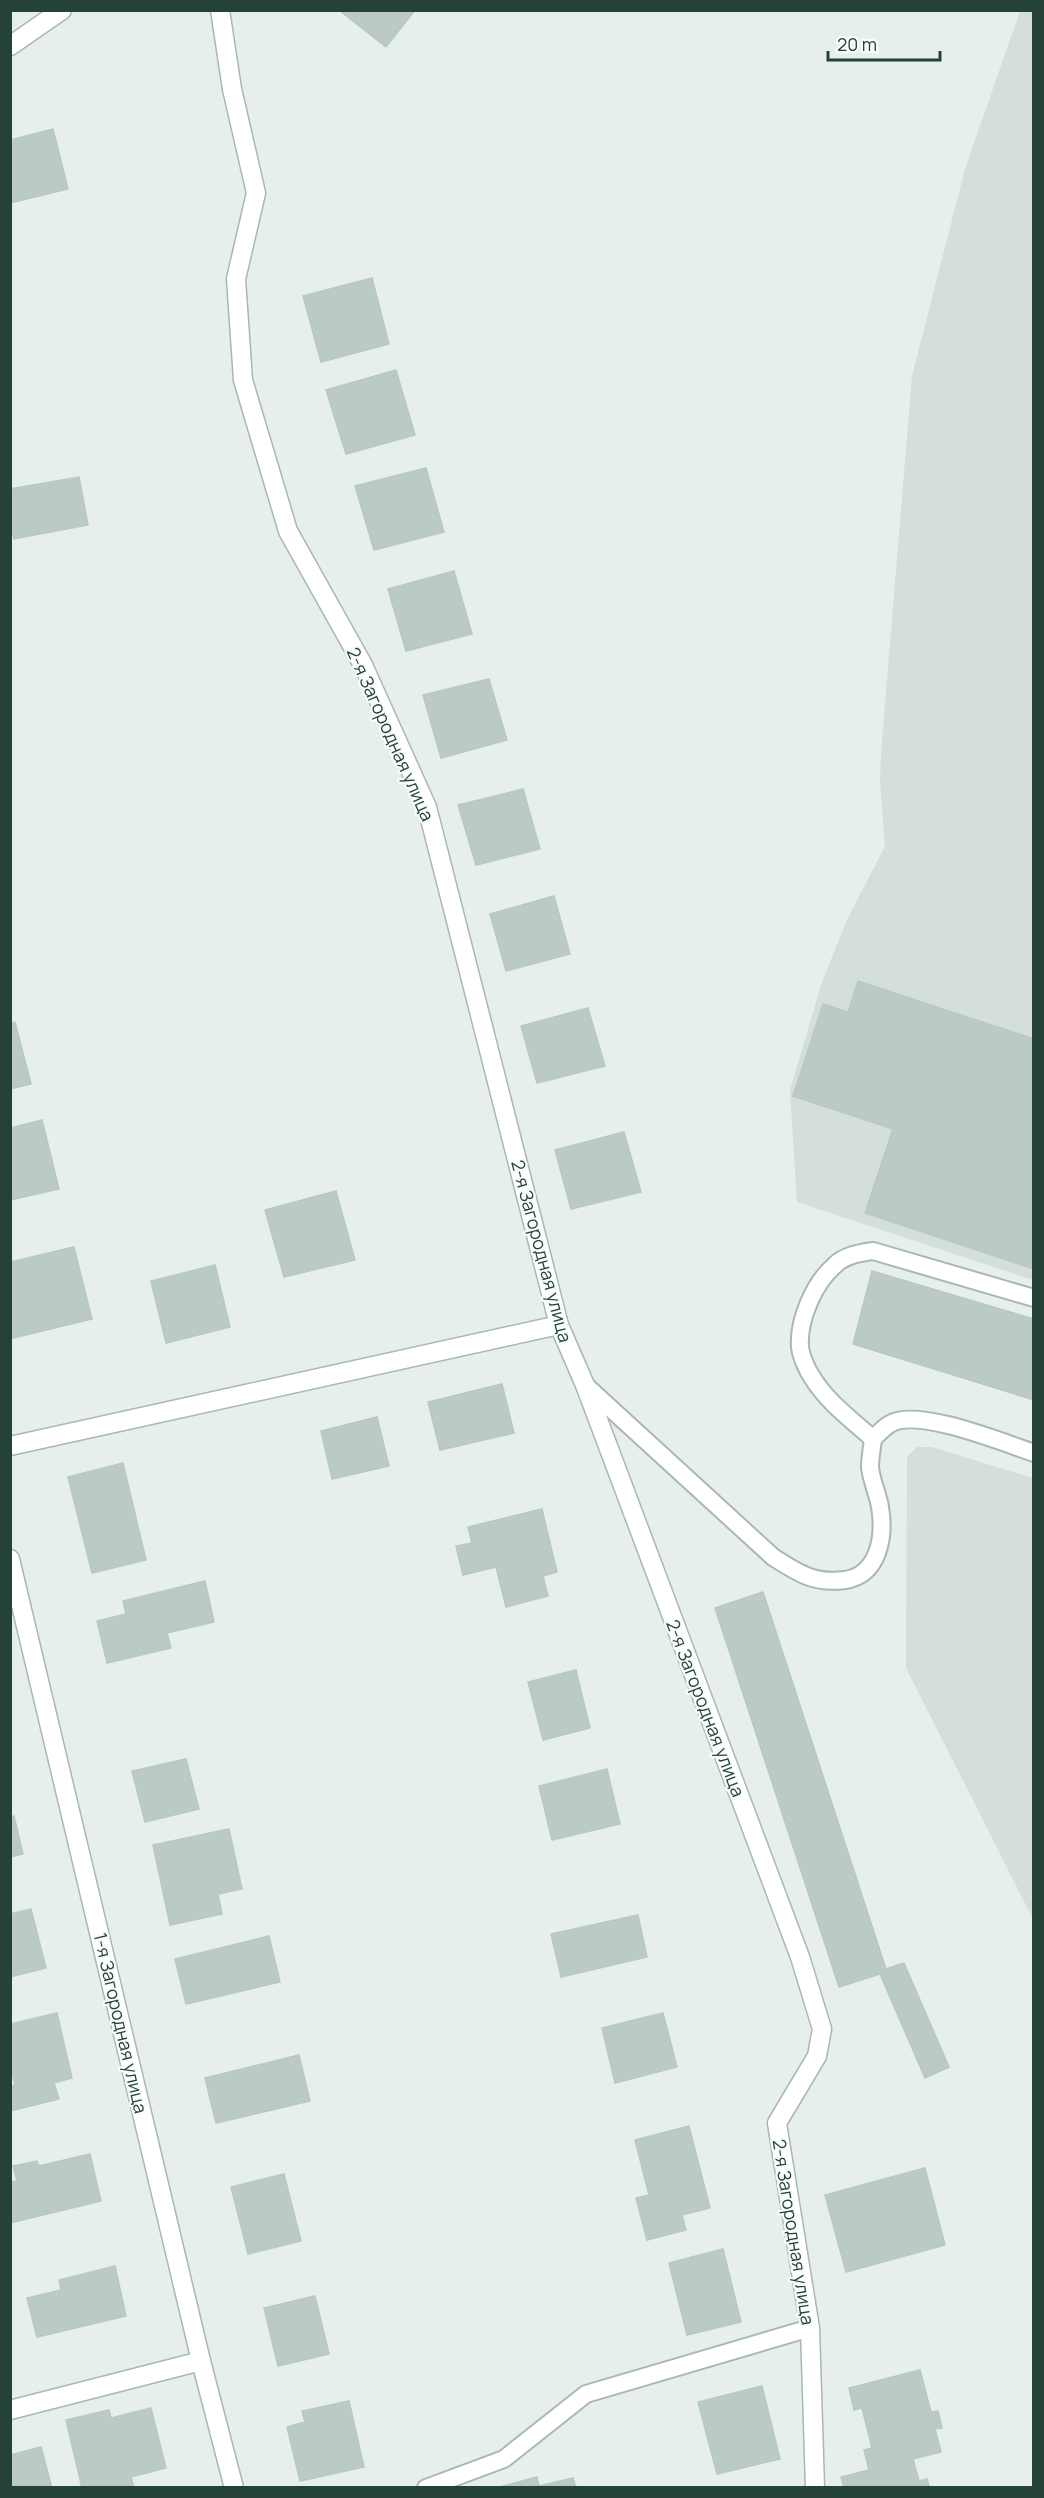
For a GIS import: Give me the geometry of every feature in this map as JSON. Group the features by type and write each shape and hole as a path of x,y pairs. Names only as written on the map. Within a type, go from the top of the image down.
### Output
{"street":[{"path":"10,46 62,10"},
{"name":"2-я Загородная улица","path":"220,10 232,89 256,193 236,279 243,380 288,531 363,665 427,807 559,1325 585,1385 800,1957 822,2029 817,2056 777,2123 810,2328 815,2487"},
{"path":"10,1446 559,1325"},
{"name":"1-я Загородная улица","path":"10,1559 201,2361 234,2487"},
{"path":"10,2410 201,2361"}],"lane":[{"path":"873,1439 833,1402 812,1378 800,1348 803,1317 818,1287 835,1265 853,1254 873,1251 1034,1298"},
{"path":"585,1385 773,1557 801,1575 831,1582 855,1578 871,1567 880,1547 881,1509 870,1467 873,1439 891,1422 914,1418 945,1425 1034,1453"},
{"path":"426,2487 504,2459 586,2394 810,2328"}],"shaded area":[{"path":"1020,11 1033,11 1033,1280 797,1202 790,1090 822,982 846,922 885,846 880,782 881,753 912,376 965,169"},
{"path":"917,1447 932,1447 1033,1478 1033,1919 906,1668 907,1457"}],"building":[{"path":"339,10 415,10 386,47"},
{"path":"53,129 68,189 10,203 10,140"},
{"path":"372,278 389,344 321,362 303,296"},
{"path":"396,370 415,435 346,454 326,390"},
{"path":"426,468 444,532 374,550 355,486"},
{"path":"79,477 88,525 14,539 10,522 10,489"},
{"path":"454,571 472,634 406,651 388,589"},
{"path":"489,679 507,740 441,758 423,695"},
{"path":"523,789 540,849 476,865 458,805"},
{"path":"554,896 570,954 506,971 490,914"},
{"path":"858,981 1034,1039 1034,1269 865,1213 893,1129 793,1096 823,1004 848,1012"},
{"path":"588,1008 605,1066 537,1083 521,1026"},
{"path":"15,1022 31,1084 10,1089 10,1023"},
{"path":"42,1120 59,1189 10,1200 10,1128"},
{"path":"624,1132 641,1192 571,1209 555,1150"},
{"path":"336,1191 355,1260 284,1277 265,1210"},
{"path":"74,1247 92,1319 13,1338 10,1328 10,1262"},
{"path":"215,1265 230,1327 166,1343 151,1281"},
{"path":"872,1271 1034,1319 1034,1400 853,1344"},
{"path":"502,1384 514,1433 440,1450 428,1402"},
{"path":"377,1417 389,1466 332,1479 321,1431"},
{"path":"123,1463 146,1560 92,1573 68,1477"},
{"path":"542,1509 557,1572 543,1576 548,1596 506,1607 496,1567 463,1575 456,1546 472,1543 468,1527"},
{"path":"205,1581 214,1622 167,1633 171,1648 107,1663 97,1621 126,1614 123,1601"},
{"path":"763,1592 886,1969 904,1963 949,2067 925,2078 880,1974 839,1987 715,1608"},
{"path":"576,1670 590,1728 543,1740 528,1682"},
{"path":"186,1759 199,1809 145,1822 132,1771"},
{"path":"607,1769 620,1824 552,1840 539,1786"},
{"path":"14,1816 23,1854 10,1857 10,1817"},
{"path":"229,1829 242,1889 218,1894 222,1914 170,1925 153,1845"},
{"path":"31,1909 46,1968 10,1977 10,1914"},
{"path":"638,1915 647,1957 561,1977 551,1934"},
{"path":"269,1936 280,1982 186,2004 175,1959"},
{"path":"57,2013 72,2078 54,2083 59,2099 10,2111 10,2086 15,2085 10,2065 10,2024"},
{"path":"663,2013 677,2067 615,2083 602,2028"},
{"path":"299,2055 310,2101 216,2123 205,2078"},
{"path":"689,2126 710,2208 682,2215 686,2230 647,2240 636,2198 649,2195 635,2140"},
{"path":"90,2154 101,2201 10,2223 10,2182 17,2181 13,2166 37,2161 39,2166"},
{"path":"925,2168 945,2245 846,2272 825,2195"},
{"path":"284,2174 301,2241 248,2254 231,2187"},
{"path":"723,2249 741,2322 687,2335 669,2263"},
{"path":"115,2266 126,2316 37,2337 27,2298 61,2290 59,2280"},
{"path":"315,2296 329,2354 278,2366 264,2308"},
{"path":"920,2370 931,2412 938,2411 942,2428 935,2429 941,2452 913,2459 919,2481 927,2479 930,2488 844,2488 841,2477 869,2470 864,2450 872,2448 862,2408 854,2410 849,2388"},
{"path":"762,2386 780,2459 717,2474 698,2402"},
{"path":"349,2401 364,2467 300,2481 287,2427 305,2422 302,2411"},
{"path":"151,2408 166,2468 131,2477 134,2488 82,2488 66,2420 109,2410 111,2418"},
{"path":"41,2447 52,2488 10,2488 10,2455"},
{"path":"537,2477 539,2486 573,2478 576,2488 496,2488"}]}
